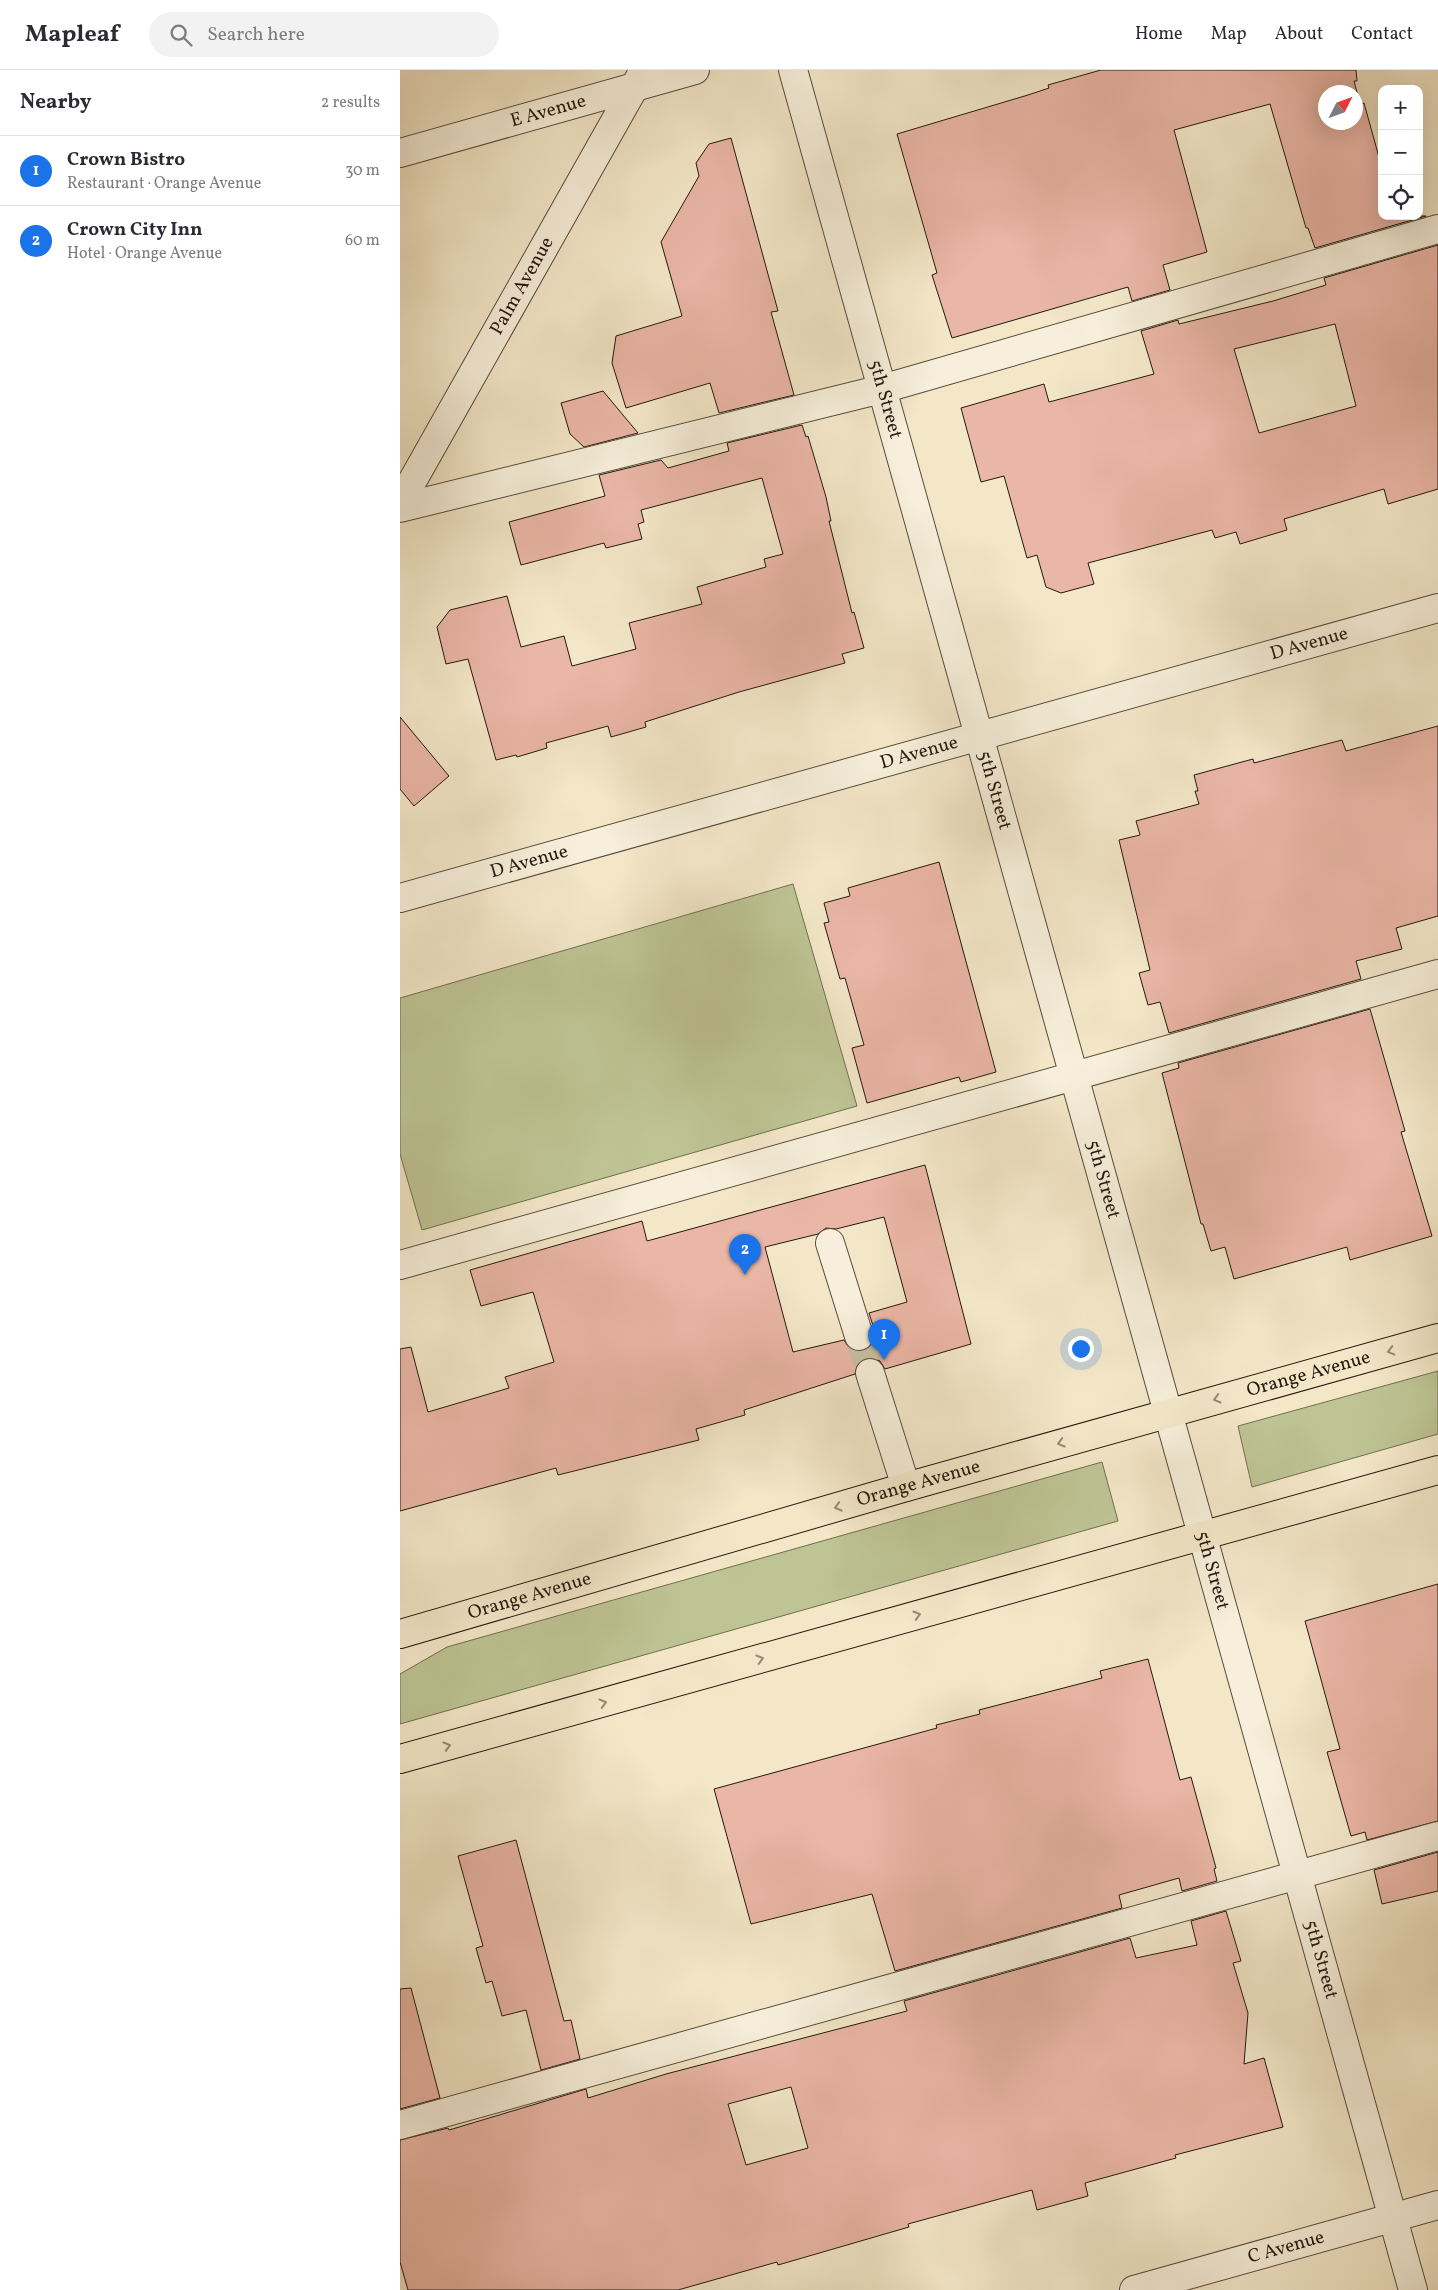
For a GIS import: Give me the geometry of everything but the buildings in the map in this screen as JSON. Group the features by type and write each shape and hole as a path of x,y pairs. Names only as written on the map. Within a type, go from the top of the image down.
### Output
{"highway":[{"name":"Orange Avenue","path":"400,1634 906,1487 1438,1338"},
{"path":"400,1760 1438,1470"}],"street":[{"name":"E Avenue","path":"400,153 639,78 695,70"},
{"name":"5th Street","path":"793,70 1413,2290"},
{"name":"Palm Avenue","path":"400,503 639,78"},
{"path":"400,508 882,389 1438,229"},
{"name":"D Avenue","path":"400,898 1438,608"},
{"path":"400,1264 1438,974"},
{"path":"830,1243 859,1336"},
{"path":"870,1373 906,1487"},
{"path":"400,2125 1438,1836"},
{"name":"C Avenue","path":"1134,2290 1438,2205"}],"green space":[{"path":"793,884 857,1106 422,1230 400,1154 400,998"},
{"path":"1438,1371 1438,1434 1252,1487 1238,1426"},
{"path":"1102,1462 1118,1521 400,1724 400,1674 447,1647"}],"tunnel":[{"path":"859,1336 870,1373"}],"place":[{"name":"Crown City Inn","path":"745,1275"},
{"name":"Crown Bistro","path":"884,1360"}]}
